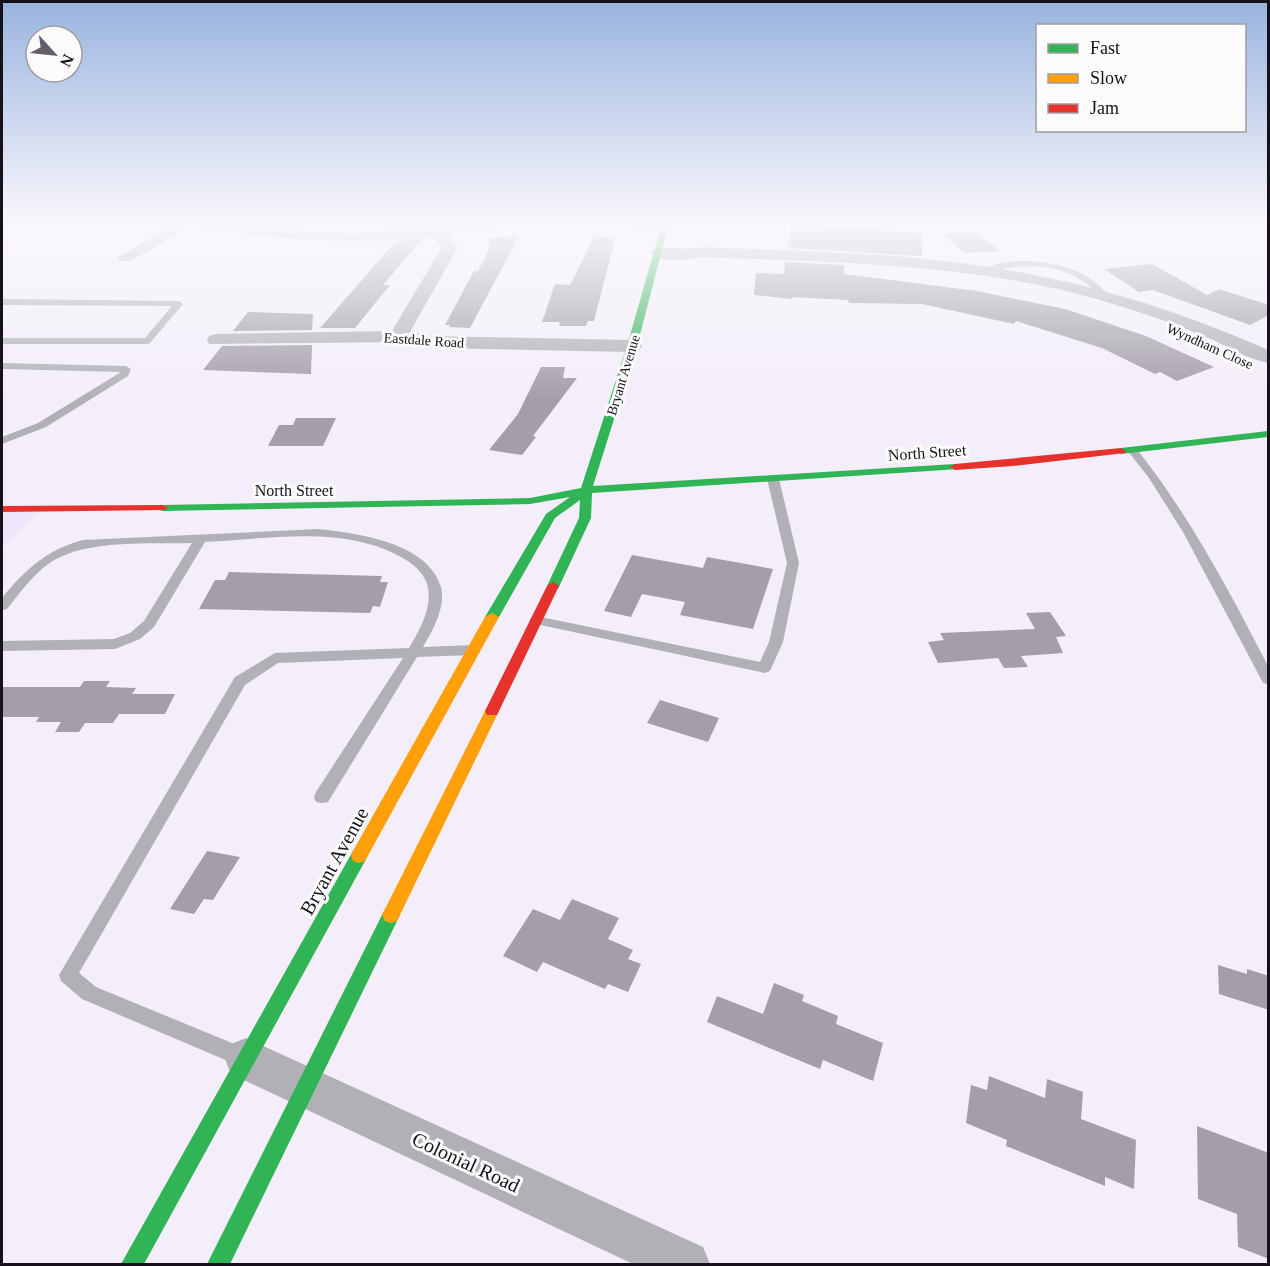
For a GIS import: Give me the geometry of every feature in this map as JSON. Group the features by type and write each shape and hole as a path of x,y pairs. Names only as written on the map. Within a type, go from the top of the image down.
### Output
{"main road":[{"name":"Bryant Avenue","path":"218,1264 585,518 586,490 603,453 650,282"},
{"name":"North Street","path":"2,509 354,506 530,501 586,490 1013,462 1269,434"},
{"path":"640,475 659,486"},
{"name":"North Street","path":"547,482 586,490"},
{"name":"Bryant Avenue","path":"132,1264 473,650 550,516 586,490"}],"street":[{"path":"406,336 401,331 431,282"},
{"name":"Wyndham Close","path":"1004,282 1100,300"},
{"name":"Wyndham Close","path":"1044,282 1262,359 1269,373"},
{"name":"Eastdale Road","path":"216,340 406,336 427,342 632,346"},
{"name":"Colonial Road","path":"246,1059 686,1264"}],"lane":[{"path":"2,302 179,304 147,341 2,341"},
{"path":"2,366 126,369 125,374 42,425 2,441"},
{"path":"1132,450 1155,477 1185,521 1269,679"},
{"path":"536,620 765,668 776,642 793,563 773,479"},
{"path":"2,519 26,509"},
{"path":"2,606 38,563 59,550 83,544 318,533 351,535 380,544 426,568 435,587 430,619 413,652 322,797"},
{"path":"2,646 115,644 135,636 149,624 201,538"},
{"path":"246,1059 89,993 68,975 240,681 274,658 473,650"}],"shaded area":[{"path":"2,509 40,509 2,547"}],"building":[{"path":"360,282 385,282 383,285 390,285 355,328 320,328"},
{"path":"468,282 494,282 470,328 445,325"},
{"path":"571,282 604,282 594,321 588,321 586,326 559,326 560,322 542,322 555,284 570,285"},
{"path":"755,282 907,282 977,291 1065,309 1146,336 1214,367 1177,381 1160,372 1155,374 1102,348 1016,321 1014,324 922,304 849,303 848,300 792,297 792,299 754,295"},
{"path":"1124,282 1184,282 1207,295 1219,289 1269,305 1269,315 1250,325 1153,290 1139,292"},
{"path":"248,312 313,314 312,330 233,331"},
{"path":"312,345 311,374 203,370 222,346"},
{"path":"541,367 565,367 563,378 577,378 533,436 536,437 522,455 489,450 518,414"},
{"path":"296,418 336,418 323,446 268,446 279,425 293,425"},
{"path":"632,555 703,568 707,557 773,569 753,629 680,615 685,602 642,594 631,617 604,611"},
{"path":"229,572 382,576 380,582 388,582 380,607 373,606 370,613 199,609 215,580 225,580"},
{"path":"1050,612 1066,636 1056,637 1063,653 1021,656 1028,667 1004,668 998,658 938,663 928,642 944,640 940,633 1035,629 1026,613"},
{"path":"84,681 110,681 106,687 136,688 132,694 175,694 165,714 119,714 113,723 85,723 79,732 55,732 61,722 36,722 39,717 2,717 2,687 80,687"},
{"path":"660,700 719,718 708,742 647,723"},
{"path":"207,851 240,857 213,900 204,899 194,914 170,909"},
{"path":"572,899 619,918 608,939 633,950 628,959 641,964 628,992 608,984 605,989 543,962 537,972 503,956 533,909 560,920"},
{"path":"1218,965 1247,974 1247,969 1269,976 1269,1010 1219,994"},
{"path":"774,983 804,995 802,1001 838,1016 836,1024 883,1043 873,1081 823,1060 820,1069 707,1022 717,996 763,1014"},
{"path":"989,1076 1045,1098 1047,1079 1083,1092 1081,1119 1136,1140 1134,1189 1105,1177 1105,1186 1006,1146 1007,1140 966,1123 971,1085 987,1090"},
{"path":"1197,1126 1269,1153 1269,1259 1238,1247 1237,1214 1198,1199"}],"traffic: fast":[{"path":"553,586 585,518 586,490 632,346 649,282"},
{"path":"1121,451 1268,434"},
{"path":"162,508 530,501 586,490 955,467"},
{"path":"492,617 550,516 582,493"},
{"path":"132,1264 359,856"},
{"path":"218,1264 391,915"}],"traffic: slow":[{"path":"359,856 492,617"},
{"path":"391,915 492,711"}],"traffic: jam":[{"path":"955,467 1121,451"},
{"path":"2,509 162,508"},
{"path":"492,711 553,586"}]}
